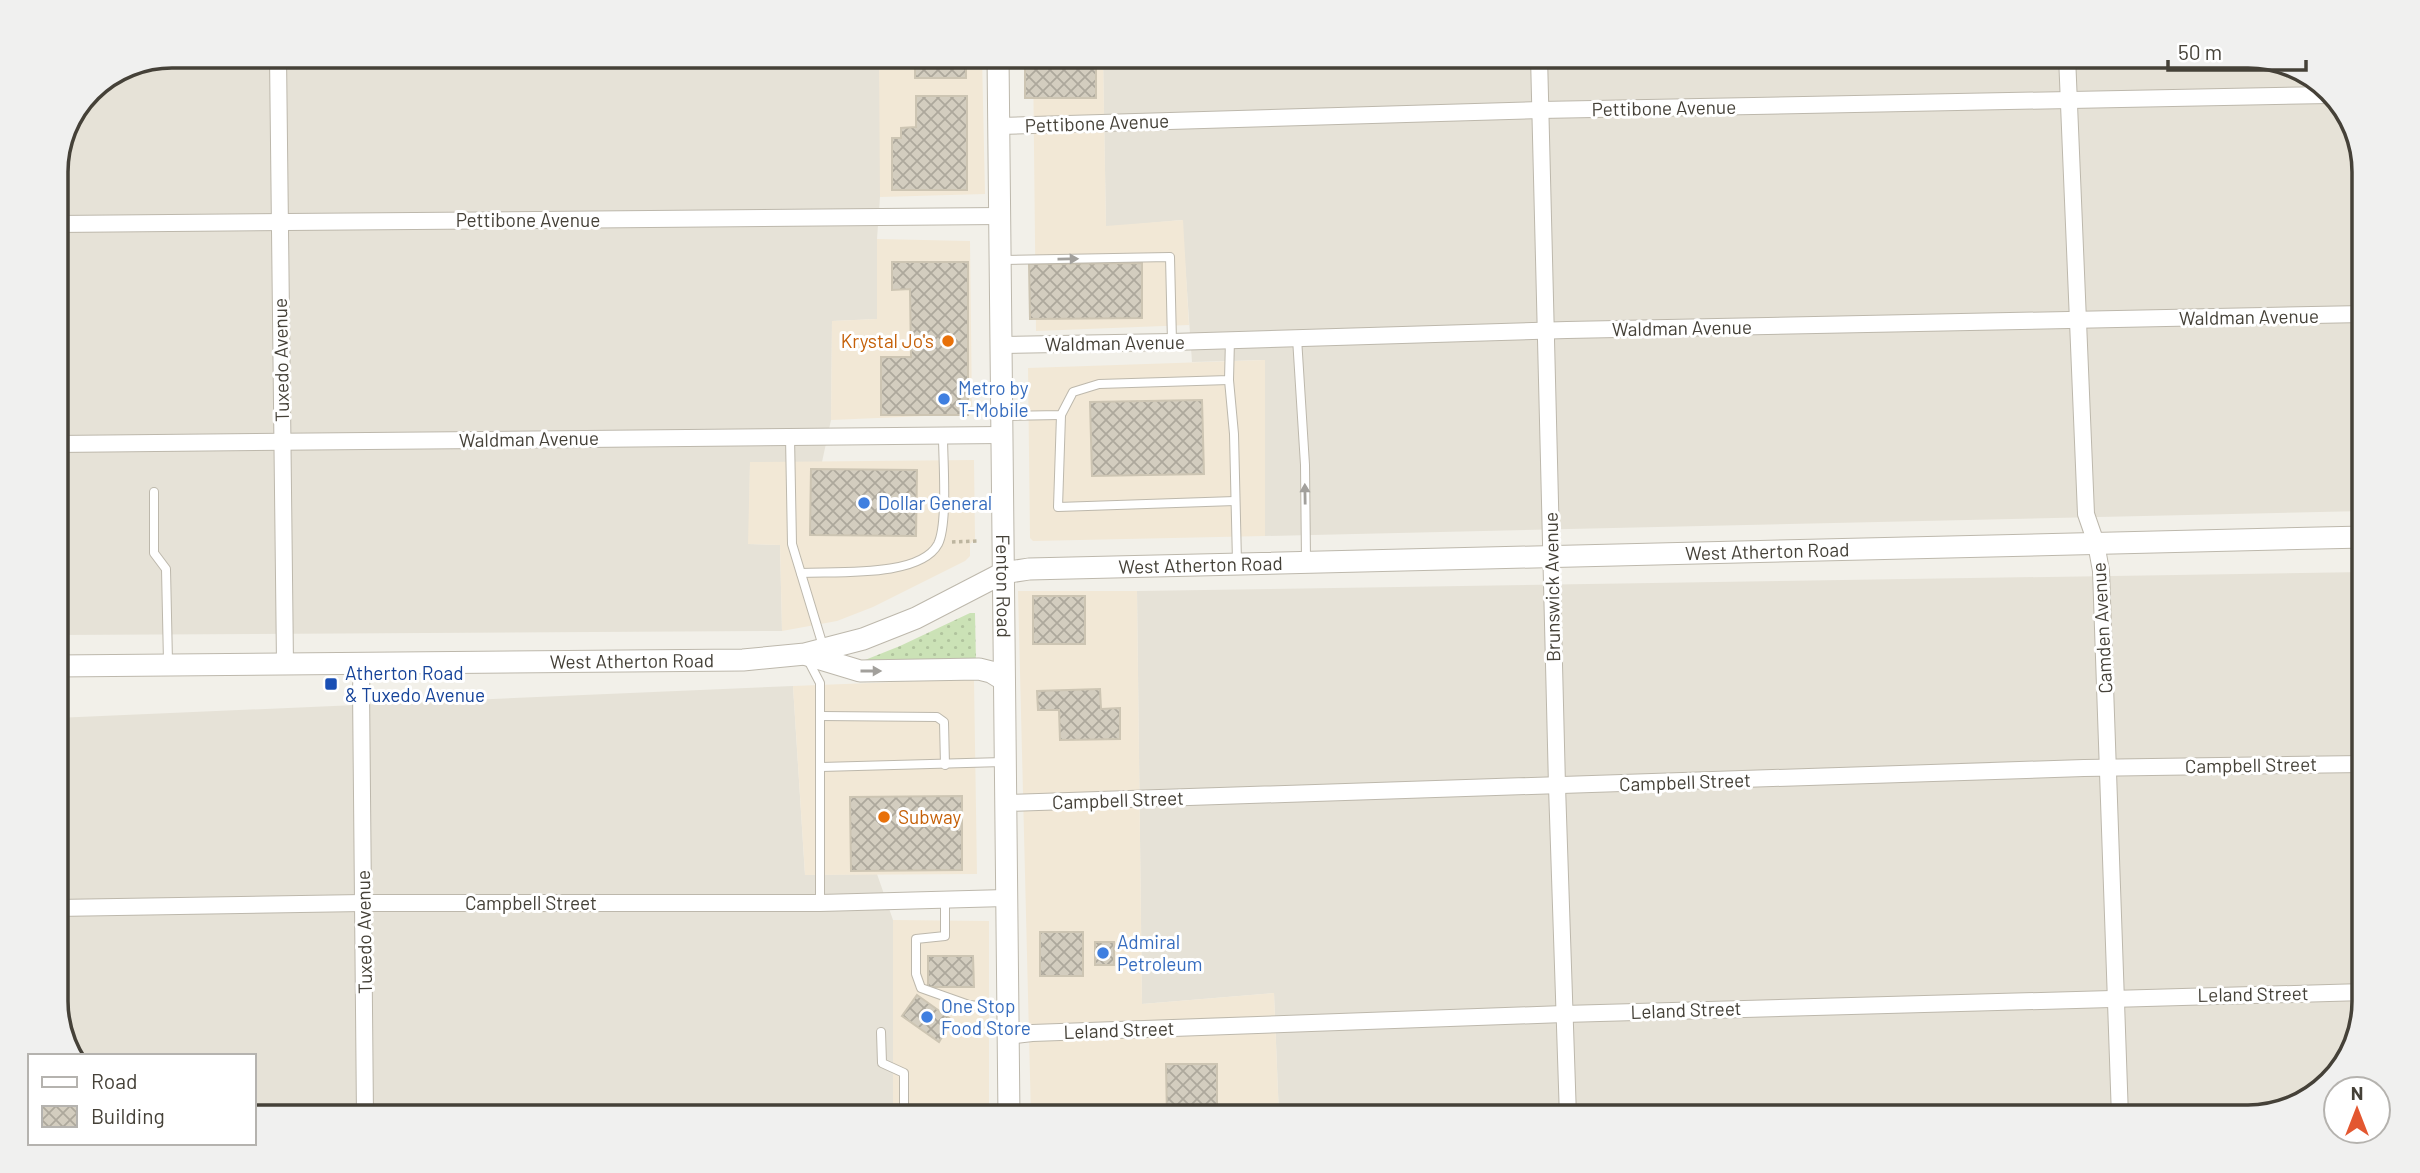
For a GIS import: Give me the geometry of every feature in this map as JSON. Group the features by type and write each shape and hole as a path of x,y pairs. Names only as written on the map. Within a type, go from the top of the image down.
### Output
{"street":[{"name":"Tuxedo Avenue","path":"278,68 285,664"},
{"name":"Fenton Road","path":"998,68 1009,1105"},
{"name":"Brunswick Avenue","path":"1539,68 1568,1105"},
{"name":"Camden Avenue","path":"2068,68 2086,514 2096,543 2101,571 2120,1105"},
{"name":"Pettibone Avenue","path":"999,126 1540,110 2317,95"},
{"name":"Pettibone Avenue","path":"68,224 1000,216"},
{"name":"Waldman Avenue","path":"1000,345 1545,330 2352,314"},
{"name":"Waldman Avenue","path":"68,444 943,436 1001,426"},
{"name":"West Atherton Road","path":"68,666 743,660 814,652 887,631 1003,573 1028,569 2352,537"},
{"path":"814,652 860,671 979,669 1004,680"},
{"name":"Tuxedo Avenue","path":"363,663 361,687 365,1105"},
{"name":"Campbell Street","path":"1005,803 2108,768 2352,764"},
{"name":"Campbell Street","path":"68,908 1006,898"},
{"name":"Leland Street","path":"1008,1036 1564,1014 2352,992"}],"lane":[{"path":"1000,260 1170,257 1172,342"},
{"path":"1297,338 1305,465 1306,563"},
{"path":"1230,339 1229,380 1234,434 1237,564"},
{"path":"1229,380 1098,384 1073,392 1061,415 1058,507 1235,501"},
{"path":"1001,426 1061,415"},
{"path":"800,573 896,569 921,561 940,542 943,513 943,436"},
{"path":"790,437 792,544 800,573 820,683 820,902"},
{"path":"154,492 155,553 166,569 168,665"},
{"path":"821,716 937,717 944,722 945,765"},
{"path":"821,767 1005,762"},
{"path":"945,900 945,936 916,939 916,974 921,988 969,1005 1008,1009"},
{"path":"881,1032 882,1063 904,1073 904,1105"}],"path":[{"path":"940,542 978,541"}],"shaded area":[{"path":"172,68 879,68 881,124 877,319 832,321 831,420 822,462 750,463 749,544 780,545 782,631 68,635 68,165 79,126 90,109 120,82 139,74"},
{"path":"879,68 982,68 985,194 880,197"},
{"path":"1033,68 1103,68 1106,226 1183,220 1189,325 1036,331"},
{"path":"1103,68 2268,70 2300,82 2321,99 2341,126 2350,152 2352,511 1265,536 1265,360 1192,362 1182,220 1106,227"},
{"path":"877,239 970,241 972,414 831,420 832,321 877,319"},
{"path":"1265,360 1265,536 1033,541 1030,538 1028,368"},
{"path":"974,460 975,539 970,544 970,556 965,561 873,607 837,621 782,631 780,545 748,544 750,462"},
{"path":"2352,572 2350,1021 2338,1053 2326,1069 2306,1087 2275,1101 2248,1105 1279,1105 1274,993 1142,1004 1137,591"},
{"path":"1018,591 1137,591 1142,1004 1274,993 1279,1105 1031,1105"},
{"path":"974,679 977,874 805,875 793,686"},
{"path":"793,686 805,875 877,874 893,920 893,1105 256,1105 256,1054 83,1054 74,1034 68,1008 68,717"},
{"path":"893,920 989,921 989,1105 893,1105"}],"green space":[{"path":"975,613 976,664 860,662 900,646"}],"building":[{"path":"915,68 966,68 966,78 915,78"},
{"path":"1025,68 1096,68 1096,98 1025,98"},
{"path":"916,96 967,96 967,190 892,190 892,138 901,138 901,128 916,127"},
{"path":"892,262 968,262 968,415 881,415 881,357 911,357 910,289 892,290"},
{"path":"1142,263 1142,318 1030,319 1029,264"},
{"path":"1202,400 1204,474 1092,476 1090,402"},
{"name":"Dollar General","path":"811,469 917,470 916,536 810,535"},
{"path":"1033,596 1085,596 1085,644 1033,644"},
{"path":"1100,689 1101,709 1120,708 1120,739 1060,740 1059,710 1038,710 1037,691"},
{"path":"962,796 962,870 851,871 850,797"},
{"path":"1040,932 1083,932 1083,976 1040,976"},
{"path":"1095,942 1114,942 1114,965 1095,965"},
{"path":"928,956 973,956 974,987 928,987"},
{"path":"917,995 952,1020 939,1042 902,1016"},
{"path":"1166,1064 1217,1064 1217,1105 1167,1105"}],"place":[{"name":"Krystal Jo's","path":"948,341"},
{"name":"Metro by T-Mobile","path":"944,399"},
{"name":"Dollar General","path":"864,503"},
{"name":"Atherton Road & Tuxedo Avenue","path":"331,684"},
{"name":"Subway","path":"884,817"},
{"name":"Admiral Petroleum","path":"1103,953"},
{"name":"One Stop Food Store","path":"927,1017"}]}
